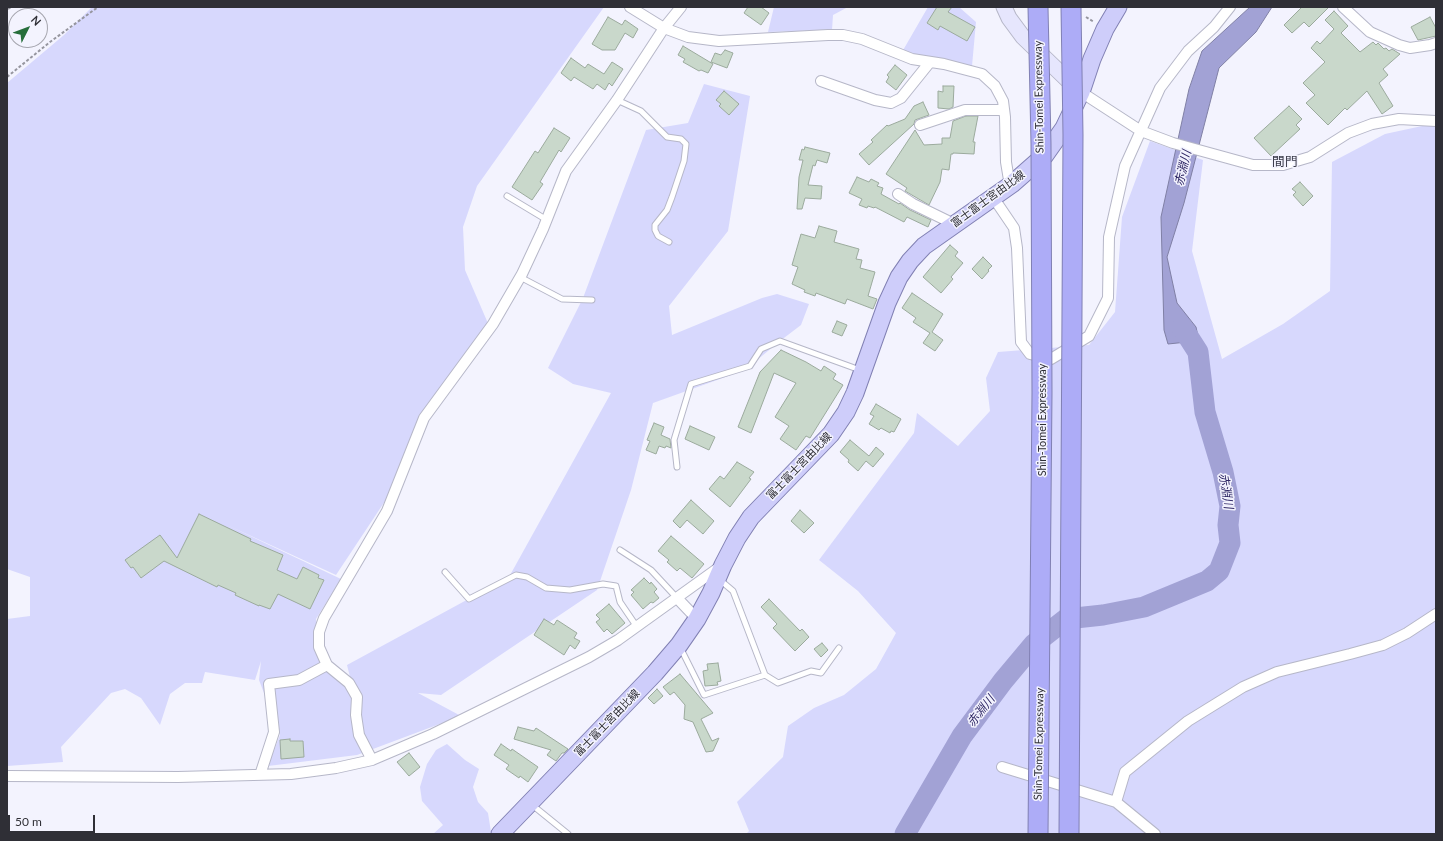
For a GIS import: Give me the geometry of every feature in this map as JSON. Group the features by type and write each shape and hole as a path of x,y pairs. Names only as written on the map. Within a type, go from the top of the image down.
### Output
{"highway":[{"name":"Shin-Tomei Expressway","path":"1038,7 1041,160 1042,386 1038,834"},
{"path":"1069,834 1073,135 1070,7"}],"main road":[{"name":"富士富士宮由比線","path":"500,834 655,673 679,645 697,619 737,538 751,518 831,434 846,412 855,393 888,303 899,278 910,261 924,246 1012,184 1045,155 1064,128 1081,92 1092,59 1105,29 1118,7"}],"street":[{"path":"630,7 664,28 688,37 719,41 843,35 862,39 912,59 982,74 994,86 1002,101 1004,110 1006,162 1009,180 1012,184"},
{"path":"372,760 359,735 356,715 357,697 349,683 327,665 319,647 319,632 324,618 387,511 424,418 493,324 520,277 547,220 566,171 617,100 664,28 681,7"},
{"path":"1004,7 1009,18 1023,37 1081,92 1141,131 1173,143 1253,165 1283,165 1310,157 1348,133 1372,124 1399,119 1436,121"},
{"path":"993,197 1014,228 1017,248 1021,342 1030,354 1051,359 1089,336 1108,298 1109,237 1125,166 1160,88 1188,50 1214,27 1230,7"},
{"path":"1343,7 1370,32 1399,45 1410,48 1430,46 1436,43"},
{"path":"821,81 875,100 891,103 901,98 930,62"},
{"path":"920,125 962,107 1004,110"},
{"path":"898,194 913,204 954,224"},
{"path":"7,776 178,777 291,774 336,768 372,760 433,734 589,657 618,640 677,598 720,571"},
{"path":"677,598 697,619"},
{"path":"1116,802 1125,772 1188,721 1243,687 1277,672 1383,645 1407,633 1436,614"},
{"path":"260,775 274,732 269,684 299,680 327,665"},
{"path":"1002,767 1116,802 1155,834"}],"lane":[{"path":"617,100 641,111 666,137 681,139 686,144 684,161 672,197 667,210 655,225 655,230 658,236 669,242"},
{"path":"506,196 547,220"},
{"path":"520,277 562,299 592,300"},
{"path":"677,467 674,440 691,384 750,366 761,349 780,340 863,371"},
{"path":"620,550 651,570 677,598"},
{"path":"720,571 733,591 766,675 778,683 811,671 822,673 839,648"},
{"path":"445,572 469,599 516,575 526,577 546,588 570,590 603,584 616,586 620,602 637,627"},
{"path":"679,645 698,687 704,695 766,675"},
{"path":"530,803 568,834"}],"path":[{"path":"7,77 50,42 98,7"}],"shaded area":[{"path":"92,7 604,7 477,186 463,227 465,270 490,328 424,418 397,483 336,575 227,525 341,579 316,619 319,647 353,689 347,665 509,577 611,393 573,384 548,368 583,298 646,130 688,123 704,84 750,96 728,231 669,306 672,335 762,298 777,294 809,304 801,325 745,370 653,403 631,490 597,590 441,695 418,693 461,716 357,755 268,766 280,735 259,680 261,661 255,680 205,672 202,683 185,683 170,694 160,725 141,698 125,689 111,693 61,747 63,762 7,766 7,619 30,616 30,577 7,569 7,83 64,35"},
{"path":"774,7 848,7 833,15 832,30 768,32"},
{"path":"928,7 959,7 976,22 972,66 902,52"},
{"path":"1436,123 1436,834 746,834 749,831 737,802 783,757 788,726 814,708 844,695 876,669 896,633 858,591 819,560 914,433 917,413 958,446 990,411 986,378 998,352 1089,345 1115,312 1122,217 1150,141 1203,160 1192,251 1222,359 1283,324 1330,291 1332,162 1385,134"},
{"path":"447,744 465,760 479,769 473,787 478,802 488,813 490,834 433,834 443,825 422,801 420,787 427,764 436,750"}],"water":[{"path":"1250,7 1272,7 1256,32 1219,68 1184,203 1167,257 1177,303 1196,327 1202,354 1187,342 1168,344 1164,330 1161,217 1189,89 1202,51"}],"building":[{"path":"748,7 761,7 769,13 761,25 744,13"},
{"path":"937,7 952,7 948,12 975,27 967,41 940,26 938,30 927,23"},
{"path":"1302,7 1329,7 1309,27 1304,22 1292,33 1284,25"},
{"path":"1334,11 1348,26 1341,33 1360,52 1373,42 1376,45 1378,43 1384,49 1386,48 1389,51 1392,49 1400,54 1383,69 1388,75 1379,83 1393,106 1382,114 1367,91 1347,110 1345,108 1328,125 1306,103 1315,95 1303,83 1325,62 1311,48 1317,41 1320,44 1334,29 1325,20"},
{"path":"608,17 622,25 625,20 638,29 633,38 625,33 615,50 602,50 592,44"},
{"path":"1430,17 1436,28 1436,36 1418,40 1411,27"},
{"path":"683,46 713,64 708,73 701,70 699,71 683,62 685,59 678,55"},
{"path":"725,50 733,53 727,68 711,62 715,53 721,55"},
{"path":"571,58 585,68 588,64 604,74 612,62 623,69 612,86 609,83 605,90 597,84 593,89 574,77 571,81 561,73"},
{"path":"895,65 907,75 896,90 886,82 889,77 887,75"},
{"path":"943,86 954,86 953,107 949,109 938,108 938,91 943,92"},
{"path":"724,91 739,104 729,115 719,106 721,104 716,100"},
{"path":"923,102 929,115 915,120 914,124 869,165 859,154 873,142 871,140 887,125 888,126 905,119 914,106"},
{"path":"1289,106 1302,119 1296,125 1300,129 1271,156 1254,138"},
{"path":"966,116 978,116 973,142 975,142 974,154 951,154 949,170 942,169 940,182 929,205 905,191 907,188 886,174 915,130 924,145 942,144 942,138 950,138 953,121"},
{"path":"554,128 570,138 561,152 559,150 540,182 543,184 532,200 512,187 535,151 538,153"},
{"path":"805,147 830,153 827,163 817,160 815,166 813,165 808,185 822,186 821,199 805,198 802,209 797,209 799,177 803,160 799,160 802,149 804,150"},
{"path":"857,177 869,182 871,179 879,183 877,186 883,188 881,194 931,220 928,227 907,217 904,222 875,207 868,206 867,208 859,205 862,199 849,193"},
{"path":"1300,182 1313,196 1303,206 1293,195 1296,192 1292,189"},
{"path":"819,226 837,231 834,242 859,249 856,259 862,260 860,268 875,272 868,296 877,299 873,309 847,299 845,304 816,293 815,296 804,292 805,290 792,284 798,267 792,265 801,234 815,238"},
{"path":"950,245 958,252 955,256 963,263 951,277 953,279 941,293 923,277"},
{"path":"983,257 992,266 982,279 972,269"},
{"path":"912,293 943,314 932,332 943,340 935,351 923,343 930,333 913,322 916,318 902,308"},
{"path":"837,321 847,325 842,336 832,332"},
{"path":"781,350 821,371 824,366 836,374 833,379 843,385 810,438 806,436 796,450 780,439 789,426 775,417 796,383 774,373 751,433 738,427 760,372"},
{"path":"876,404 901,419 894,432 891,431 890,433 881,428 879,430 869,424 874,416 870,414"},
{"path":"654,423 664,427 661,435 670,439 671,448 659,446 656,454 646,450 650,441 647,440"},
{"path":"690,426 715,437 709,450 685,439"},
{"path":"850,440 869,456 876,447 884,454 873,467 866,461 858,471 840,452"},
{"path":"737,462 754,472 749,478 751,479 730,507 709,489 720,476 724,479"},
{"path":"691,500 714,521 703,534 687,520 680,528 673,521"},
{"path":"800,510 814,523 804,533 791,521"},
{"path":"199,514 251,539 250,541 283,555 277,570 297,579 303,567 319,575 318,578 324,580 310,609 278,594 270,609 259,606 235,595 236,593 218,585 217,587 164,561 141,578 133,567 131,568 125,560 160,535 177,558"},
{"path":"671,536 704,564 692,578 680,568 677,571 667,562 669,560 658,551"},
{"path":"644,578 650,584 651,582 657,589 654,592 659,598 653,603 651,602 643,609 631,595 634,592 631,590"},
{"path":"769,599 800,631 802,629 809,637 795,651 773,628 777,624 761,607"},
{"path":"609,604 625,623 612,634 607,629 604,632 596,622 600,619 596,615"},
{"path":"544,619 554,625 557,620 577,633 574,638 580,641 575,649 570,645 564,655 534,635"},
{"path":"822,643 828,650 821,657 814,649"},
{"path":"718,663 721,681 717,682 718,685 705,686 703,671 708,670 707,664"},
{"path":"680,674 713,713 701,719 712,741 719,738 713,751 706,752 693,722 684,719 685,705 674,692 670,695 663,687"},
{"path":"657,689 663,696 654,704 648,698"},
{"path":"518,727 534,731 536,728 568,749 562,753 556,761 547,755 551,750 514,739"},
{"path":"290,739 290,741 303,741 304,757 281,759 280,740"},
{"path":"501,744 511,751 512,749 538,767 528,782 506,769 509,765 494,755"},
{"path":"409,753 420,767 409,776 397,762"}],"waterway":[{"name":"赤淵川","path":"905,834 962,736 1003,681 1034,644 1066,619 1103,615 1144,607 1207,581 1219,571 1230,543 1228,525 1230,506 1223,472 1205,412 1198,352 1182,327"}],"district":[{"name":"間門","path":"1285,162"}]}
